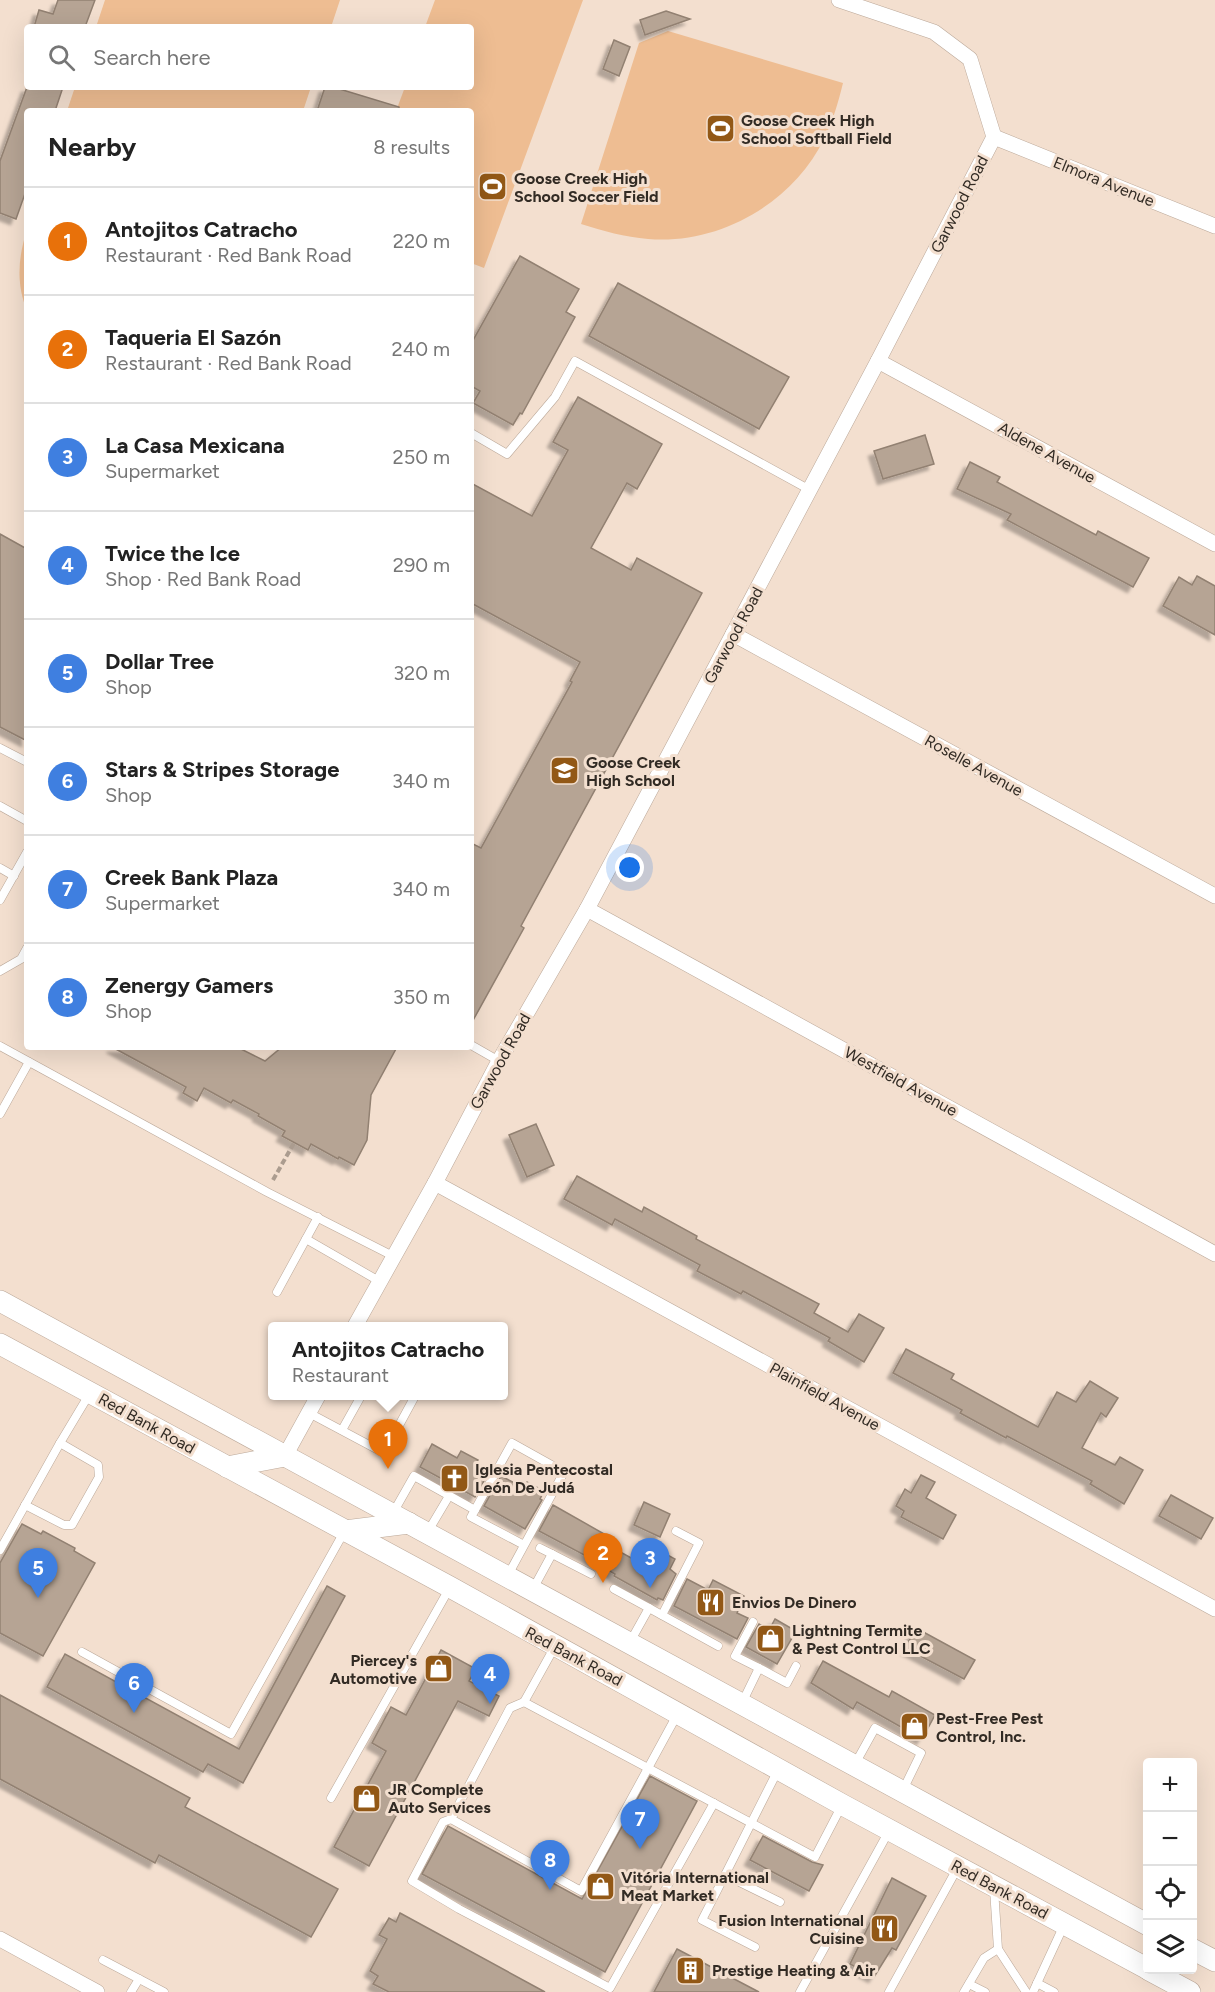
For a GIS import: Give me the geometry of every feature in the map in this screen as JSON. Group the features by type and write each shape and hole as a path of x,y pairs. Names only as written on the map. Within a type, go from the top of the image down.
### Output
{"main road":[{"path":"0,1301 1143,1922"},
{"name":"Red Bank Road","path":"0,1344 450,1587 843,1805 1143,1966"},
{"path":"227,1467 285,1456"},
{"path":"345,1531 409,1523"},
{"path":"1197,1952 1215,1961"},
{"name":"Red Bank Road","path":"1157,1974 1190,1992"}],"street":[{"name":"Garwood Road","path":"357,1322 435,1183 499,1061 587,909 878,361 994,136 970,59 933,32 839,0"},
{"name":"Elmora Avenue","path":"994,136 1215,226"},
{"name":"Aldene Avenue","path":"878,361 1215,544"},
{"name":"Roselle Avenue","path":"733,634 1215,896"},
{"name":"Westfield Avenue","path":"587,909 1215,1254"},
{"name":"Plainfield Avenue","path":"435,1183 1215,1609"},
{"path":"285,1456 316,1400"},
{"path":"0,1939 97,1992"}],"lane":[{"path":"474,435 507,454 555,397 575,361 810,490"},
{"path":"0,748 24,760"},
{"path":"0,806 24,819"},
{"path":"0,900 24,858"},
{"path":"0,868 14,876"},
{"path":"0,971 21,959 24,954"},
{"path":"0,1046 267,1192 393,1256"},
{"path":"474,1047 499,1061"},
{"path":"0,1114 29,1062"},
{"path":"277,1292 318,1217"},
{"path":"306,1239 379,1281"},
{"path":"0,1550 91,1392"},
{"path":"342,1430 358,1400"},
{"path":"309,1413 384,1453 412,1400"},
{"path":"25,1505 64,1525 72,1525 99,1477 98,1465 60,1443"},
{"path":"507,1576 524,1545 564,1472 512,1443 471,1517 524,1545"},
{"path":"409,1523 414,1476 475,1510"},
{"path":"409,1523 449,1496"},
{"path":"82,1652 231,1734 345,1531"},
{"path":"662,1615 699,1543 676,1531"},
{"path":"540,1548 591,1574"},
{"path":"532,1590 552,1554"},
{"path":"331,1798 450,1587"},
{"path":"614,1589 718,1646"},
{"path":"630,1643 649,1608"},
{"path":"753,1622 735,1656 787,1683 796,1666"},
{"path":"555,1646 524,1702 510,1708 451,1819 442,1822 412,1881 459,1909 610,1988 714,1803"},
{"path":"741,1704 759,1668"},
{"path":"524,1702 815,1857 843,1805"},
{"path":"451,1819 581,1891 678,1713"},
{"path":"854,1765 875,1728 921,1753 902,1791"},
{"path":"755,1947 702,1920 779,1768"},
{"path":"800,1992 890,1830"},
{"path":"889,1992 958,1867"},
{"path":"725,1875 780,1902"},
{"path":"994,1885 998,1949 1026,1992"},
{"path":"1033,1992 1065,1923"},
{"path":"964,1992 984,1958 998,1949"},
{"path":"103,1960 164,1992"},
{"path":"131,1992 139,1979"},
{"path":"1037,1983 1054,1992"},
{"path":"969,1984 985,1992"}],"path":[{"path":"267,1192 294,1143"}],"shaded area":[{"path":"105,0 340,0 332,24 97,24"},
{"name":"Goose Creek High School Soccer Field","path":"435,0 583,0 484,268 474,264 474,108 397,108 404,90 474,90 474,24 426,24"},
{"name":"Goose Creek High School Softball Field","path":"668,31 843,83 824,139 810,162 793,182 751,215 727,227 701,235 675,239 648,239 581,224 639,43"},
{"path":"74,90 310,90 304,108 68,108"},
{"path":"24,242 24,304 20,281"}],"building":[{"path":"58,0 95,0 86,24 35,24 39,10 53,14"},
{"path":"666,11 690,19 645,35 640,20"},
{"path":"614,40 630,47 619,76 603,69"},
{"path":"26,90 62,90 56,108 24,108 24,196 16,219 0,213 0,161"},
{"path":"324,90 343,90 399,107 399,108 318,108"},
{"path":"520,256 579,289 566,312 575,317 522,414 520,413 513,425 474,404 480,391 474,388 474,339"},
{"path":"618,283 789,377 759,429 589,336"},
{"path":"578,397 662,444 637,489 627,483 591,548 631,570 637,558 702,593 521,926 524,928 474,1019 474,844 481,848 572,682 570,681 580,662 474,605 474,485 532,516 568,450 553,442"},
{"path":"925,435 934,464 883,479 874,451"},
{"path":"970,462 1000,477 997,482 1096,535 1098,531 1149,558 1133,587 1007,520 1011,514 957,489"},
{"path":"0,534 24,547 24,739 0,727"},
{"path":"1197,576 1215,586 1215,635 1163,606 1179,577 1192,585"},
{"path":"118,1050 243,1050 265,1061 278,1050 395,1050 371,1095 367,1140 354,1165 311,1144 308,1150 282,1136 285,1131 258,1116 259,1114 233,1100 231,1103 204,1088 197,1101 183,1093 186,1087"},
{"path":"536,1124 554,1165 527,1177 509,1135"},
{"path":"577,1176 642,1212 644,1207 697,1236 696,1239 819,1304 814,1313 848,1332 859,1314 884,1328 864,1362 828,1341 830,1338 743,1291 741,1294 697,1271 700,1265 615,1219 612,1225 564,1199"},
{"path":"906,1349 954,1374 951,1379 1038,1427 1057,1392 1076,1402 1090,1381 1118,1398 1106,1417 1101,1413 1082,1448 1115,1465 1120,1457 1143,1470 1124,1504 1090,1484 1092,1481 1007,1436 1006,1438 960,1413 962,1410 893,1373"},
{"name":"Iglesia Pentecostal León De Judá","path":"432,1444 457,1458 461,1451 478,1460 476,1463 490,1470 475,1497 420,1467"},
{"path":"921,1475 935,1482 926,1498 956,1515 943,1539 901,1517 904,1511 896,1506 905,1489 911,1493"},
{"path":"501,1476 524,1488 527,1482 544,1491 540,1499 542,1500 525,1529 484,1506"},
{"path":"1171,1495 1213,1518 1201,1539 1159,1516"},
{"path":"644,1502 670,1514 660,1537 634,1525"},
{"path":"553,1505 606,1535 602,1542 633,1559 644,1542 675,1559 670,1569 676,1574 663,1600 658,1598 657,1600 614,1576 615,1574 606,1569 607,1567 539,1531"},
{"path":"22,1524 41,1534 43,1531 75,1548 74,1551 95,1563 43,1656 0,1633 0,1563"},
{"name":"Envios De Dinero","path":"687,1579 708,1590 713,1580 744,1596 737,1613 748,1618 737,1639 674,1606"},
{"path":"327,1586 345,1596 243,1783 208,1764 203,1772 47,1687 65,1654 239,1749"},
{"name":"Lightning Termite & Pest Control LLC","path":"775,1619 796,1631 777,1664 746,1647 759,1624 769,1630"},
{"path":"916,1628 975,1660 964,1679 905,1648"},
{"path":"441,1650 476,1669 469,1681 499,1696 489,1716 458,1701 369,1866 334,1847 386,1751 372,1743 391,1707 406,1715"},
{"path":"823,1661 889,1697 892,1691 935,1715 922,1739 857,1702 853,1709 811,1683"},
{"path":"0,1695 190,1798 185,1807 338,1889 311,1937 159,1855 155,1863 0,1779"},
{"path":"650,1776 697,1801 605,1972 422,1874 448,1826 582,1899"},
{"path":"763,1836 812,1862 823,1865 809,1891 750,1860"},
{"name":"Fusion International Cuisine","path":"892,1878 926,1896 896,1950 892,1948 874,1977 850,1964"},
{"path":"400,1913 545,1992 389,1992 373,1984 378,1976 370,1971 387,1939 379,1935 389,1918 396,1922"},
{"name":"Prestige Heating & Air","path":"677,1949 759,1992 654,1992"}],"place":[{"name":"Goose Creek High School Softball Field","path":"720,129"},
{"name":"Goose Creek High School Soccer Field","path":"493,187"},
{"name":"Goose Creek High School","path":"565,771"},
{"name":"Antojitos Catracho","path":"388,1469"},
{"name":"Iglesia Pentecostal León De Judá","path":"454,1478"},
{"name":"Taqueria El Sazón","path":"603,1583"},
{"name":"La Casa Mexicana","path":"650,1588"},
{"name":"Dollar Tree","path":"38,1598"},
{"name":"Envios De Dinero","path":"711,1602"},
{"name":"Lightning Termite & Pest Control LLC","path":"771,1639"},
{"name":"Piercey's Automotive","path":"438,1669"},
{"name":"Twice the Ice","path":"490,1704"},
{"name":"Stars & Stripes Storage","path":"134,1713"},
{"name":"Pest-Free Pest Control, Inc.","path":"915,1727"},
{"name":"JR Complete Auto Services","path":"367,1798"},
{"name":"Creek Bank Plaza","path":"640,1849"},
{"name":"Vitória International Meat Market","path":"600,1886"},
{"name":"Zenergy Gamers","path":"550,1890"},
{"name":"Fusion International Cuisine","path":"885,1929"},
{"name":"Prestige Heating & Air","path":"691,1970"}]}
